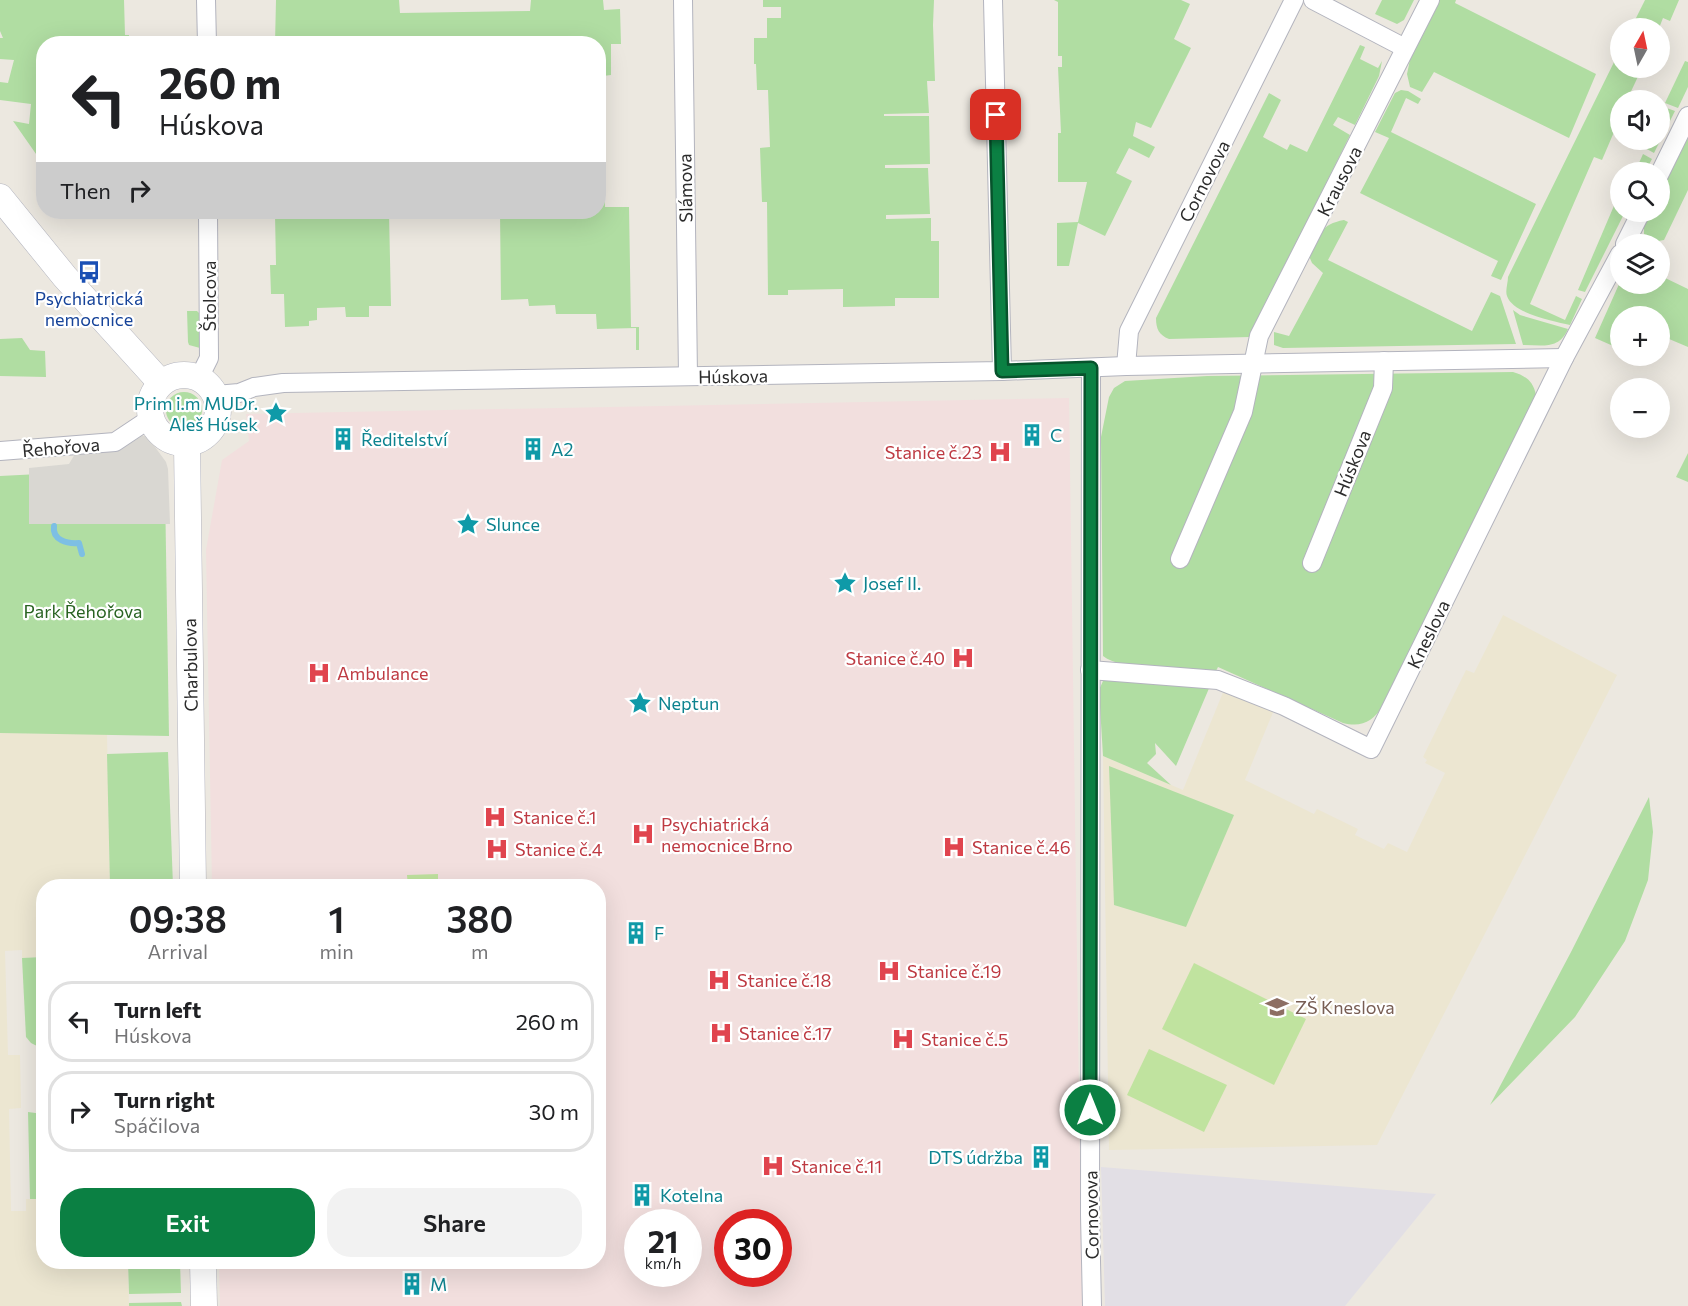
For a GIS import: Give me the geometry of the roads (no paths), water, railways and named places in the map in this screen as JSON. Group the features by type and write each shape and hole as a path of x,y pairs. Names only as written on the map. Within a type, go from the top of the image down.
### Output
{"street":[{"path":"206,0 207,36"},
{"name":"Slámova","path":"683,0 688,376"},
{"path":"993,0 1002,371"},
{"name":"Cornovova","path":"1126,366 1129,330 1294,0"},
{"path":"1313,0 1405,48"},
{"name":"Krausova","path":"1253,363 1258,336 1430,0"},
{"path":"1665,162 1688,116"},
{"path":"0,197 65,277 161,383"},
{"name":"Štolcova","path":"207,387 209,358 208,219"},
{"name":"Kneslova","path":"1090,670 1218,680 1284,706 1371,749 1564,358 1610,273"},
{"name":"Húskova","path":"207,387 238,393 254,387 283,383 1002,371 1253,363 1564,358"},
{"name":"Húskova","path":"1312,563 1383,388 1384,361"},
{"path":"1180,560 1243,412 1253,363"},
{"name":"Cornovova","path":"1091,368 1090,1215 1092,1306"},
{"path":"181,375 207,387 219,411 214,428 198,441 187,444 168,440 155,427 151,418 152,398 161,383 181,375"},
{"name":"Řehořova","path":"0,451 115,442 151,418"},
{"name":"Charbulova","path":"187,444 193,879"},
{"path":"203,1269 204,1306"}],"waterway":[{"path":"54,526 55,535 61,540 79,543 82,554"}],"place":[{"name":"Psychiatrická nemocnice","path":"89,272"},
{"name":"Prim i.m MUDr. Aleš Húsek","path":"276,413"},
{"name":"C","path":"1032,435"},
{"name":"Ředitelství","path":"343,439"},
{"name":"A2","path":"533,449"},
{"name":"Stanice č.23","path":"1000,452"},
{"name":"Slunce","path":"468,524"},
{"name":"Josef II.","path":"845,583"},
{"name":"Stanice č.40","path":"963,658"},
{"name":"Ambulance","path":"319,673"},
{"name":"Neptun","path":"640,703"},
{"name":"Stanice č.1","path":"495,817"},
{"name":"Psychiatrická nemocnice Brno","path":"643,834"},
{"name":"Stanice č.46","path":"954,847"},
{"name":"Stanice č.4","path":"497,849"},
{"name":"F","path":"636,933"},
{"name":"Stanice č.19","path":"889,971"},
{"name":"Stanice č.18","path":"719,980"},
{"name":"ZŠ Kneslova","path":"1277,1007"},
{"name":"Stanice č.17","path":"721,1033"},
{"name":"Stanice č.5","path":"903,1039"},
{"name":"DTS údržba","path":"1041,1157"},
{"name":"Stanice č.11","path":"773,1166"},
{"name":"Kotelna","path":"642,1195"},
{"name":"M","path":"412,1284"}],"park label":[{"name":"Park Řehořova","path":"83,611"}]}
